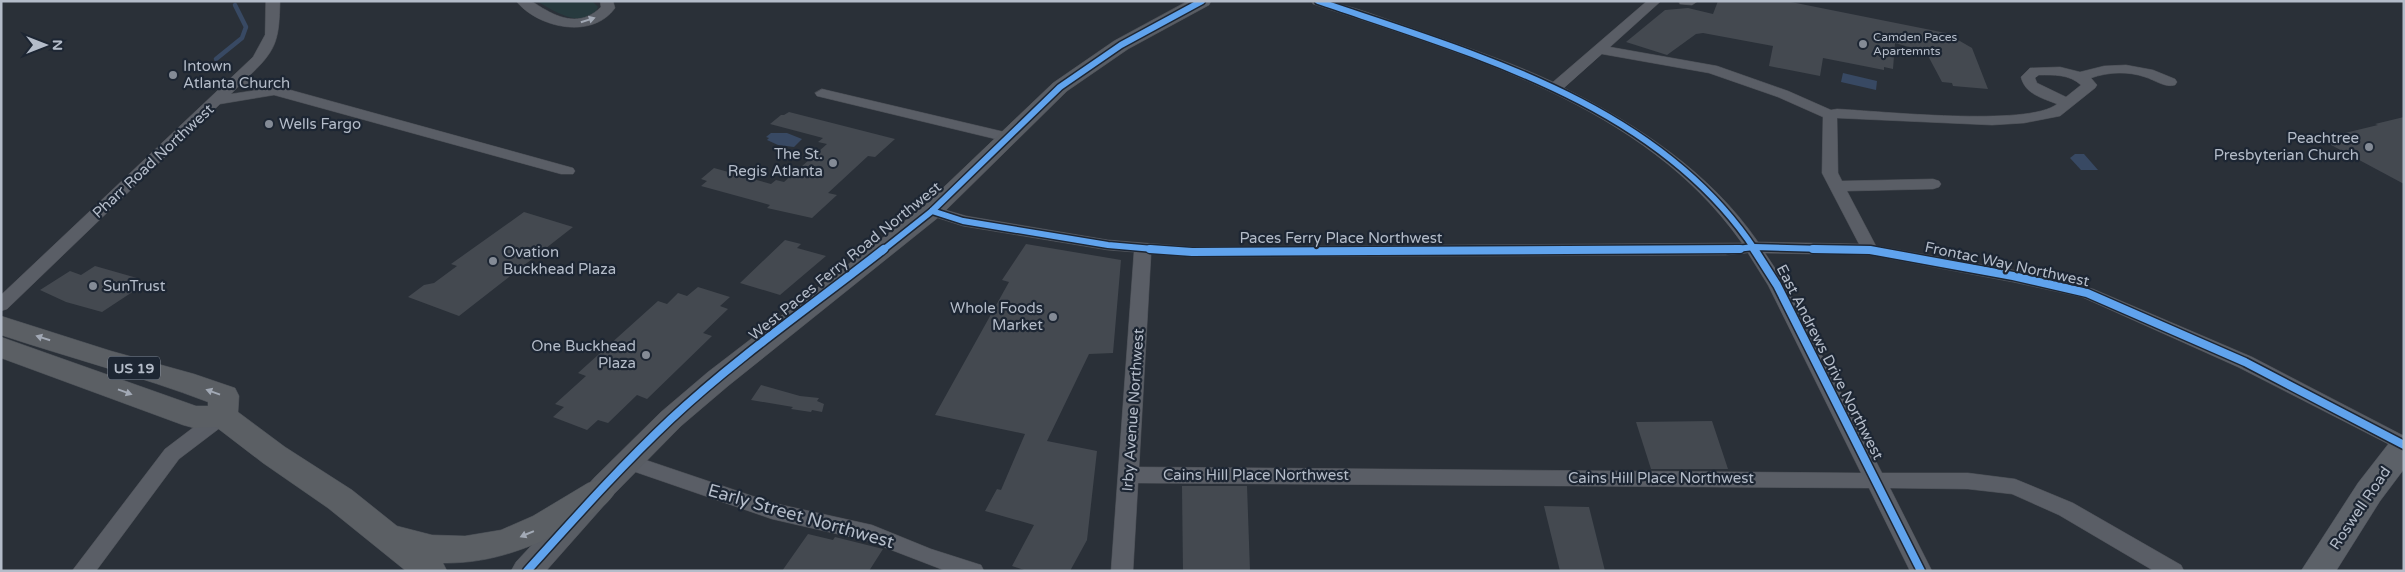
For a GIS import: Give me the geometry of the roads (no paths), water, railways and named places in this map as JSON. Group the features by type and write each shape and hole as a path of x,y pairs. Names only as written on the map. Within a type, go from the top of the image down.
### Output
{"highway":[{"name":"US 19","path":"1,325 102,358 183,381 224,396 222,416 194,417 1,347"},
{"path":"222,416 274,455 340,499 430,571"},
{"path":"387,536 443,550 485,547 505,542 552,522 599,492"}],"main road":[{"name":"West Paces Ferry Road Northwest","path":"527,571 599,492 671,419 718,379 932,211 1042,103 1079,72 1121,45 1202,1"},
{"name":"Roswell Road","path":"2318,571 2368,492 2404,445"}],"street":[{"name":"Pharr Road Northwest","path":"1,305 259,59 268,47 272,35 272,1"},
{"path":"522,1 558,22 568,23 591,20 600,15 608,8 606,1"},
{"name":"East Andrews Drive Northwest","path":"1318,1 1483,58 1555,88 1620,123 1672,160 1719,204 1754,247 1777,285 1921,571"},
{"path":"1555,88 1655,1"},
{"path":"1685,1 1692,1"},
{"path":"1600,50 1712,69 1782,94 1830,115 1836,113 1992,121 2024,119 2055,113 2090,85 2081,77 2060,71 2035,71 2028,77 2030,85 2044,94 2067,103"},
{"path":"2081,77 2096,70 2131,68 2150,73 2170,82"},
{"path":"238,80 567,171"},
{"path":"218,100 277,91"},
{"path":"822,94 1008,137"},
{"path":"1830,115 1830,173 1870,250"},
{"path":"1837,186 1933,184"},
{"name":"Paces Ferry Place Northwest","path":"932,211 963,221 1143,249 1192,252 1726,250 1754,247 1870,250"},
{"name":"Irby Avenue Northwest","path":"1122,571 1143,249"},
{"name":"Frontac Way Northwest","path":"1870,250 2013,276 2087,293 2246,362 2404,445"},
{"path":"83,571 172,454 184,442 222,416"},
{"name":"Early Street Northwest","path":"628,462 772,511 872,532 924,554 974,571"},
{"name":"Cains Hill Place Northwest","path":"1128,474 1968,481 2015,487 2066,509 2173,571"}],"water":[{"path":"1843,73 1877,81 1876,90 1841,82"},
{"path":"771,133 787,133 802,139 794,147 778,145 767,140 769,138 766,137"},
{"path":"2075,154 2084,154 2098,170 2081,170 2070,158"}],"waterway":[{"path":"216,59 242,38 246,27 235,5"}],"place":[{"name":"Camden Paces Apartemnts","path":"1863,44"},
{"name":"Intown Atlanta Church","path":"173,75"},
{"name":"Wells Fargo","path":"269,124"},
{"name":"Peachtree Presbyterian Church","path":"2369,147"},
{"name":"The St. Regis Atlanta","path":"833,163"},
{"name":"Ovation Buckhead Plaza","path":"493,261"},
{"name":"SunTrust","path":"93,286"},
{"name":"Whole Foods Market","path":"1053,317"},
{"name":"One Buckhead Plaza","path":"646,355"}]}
